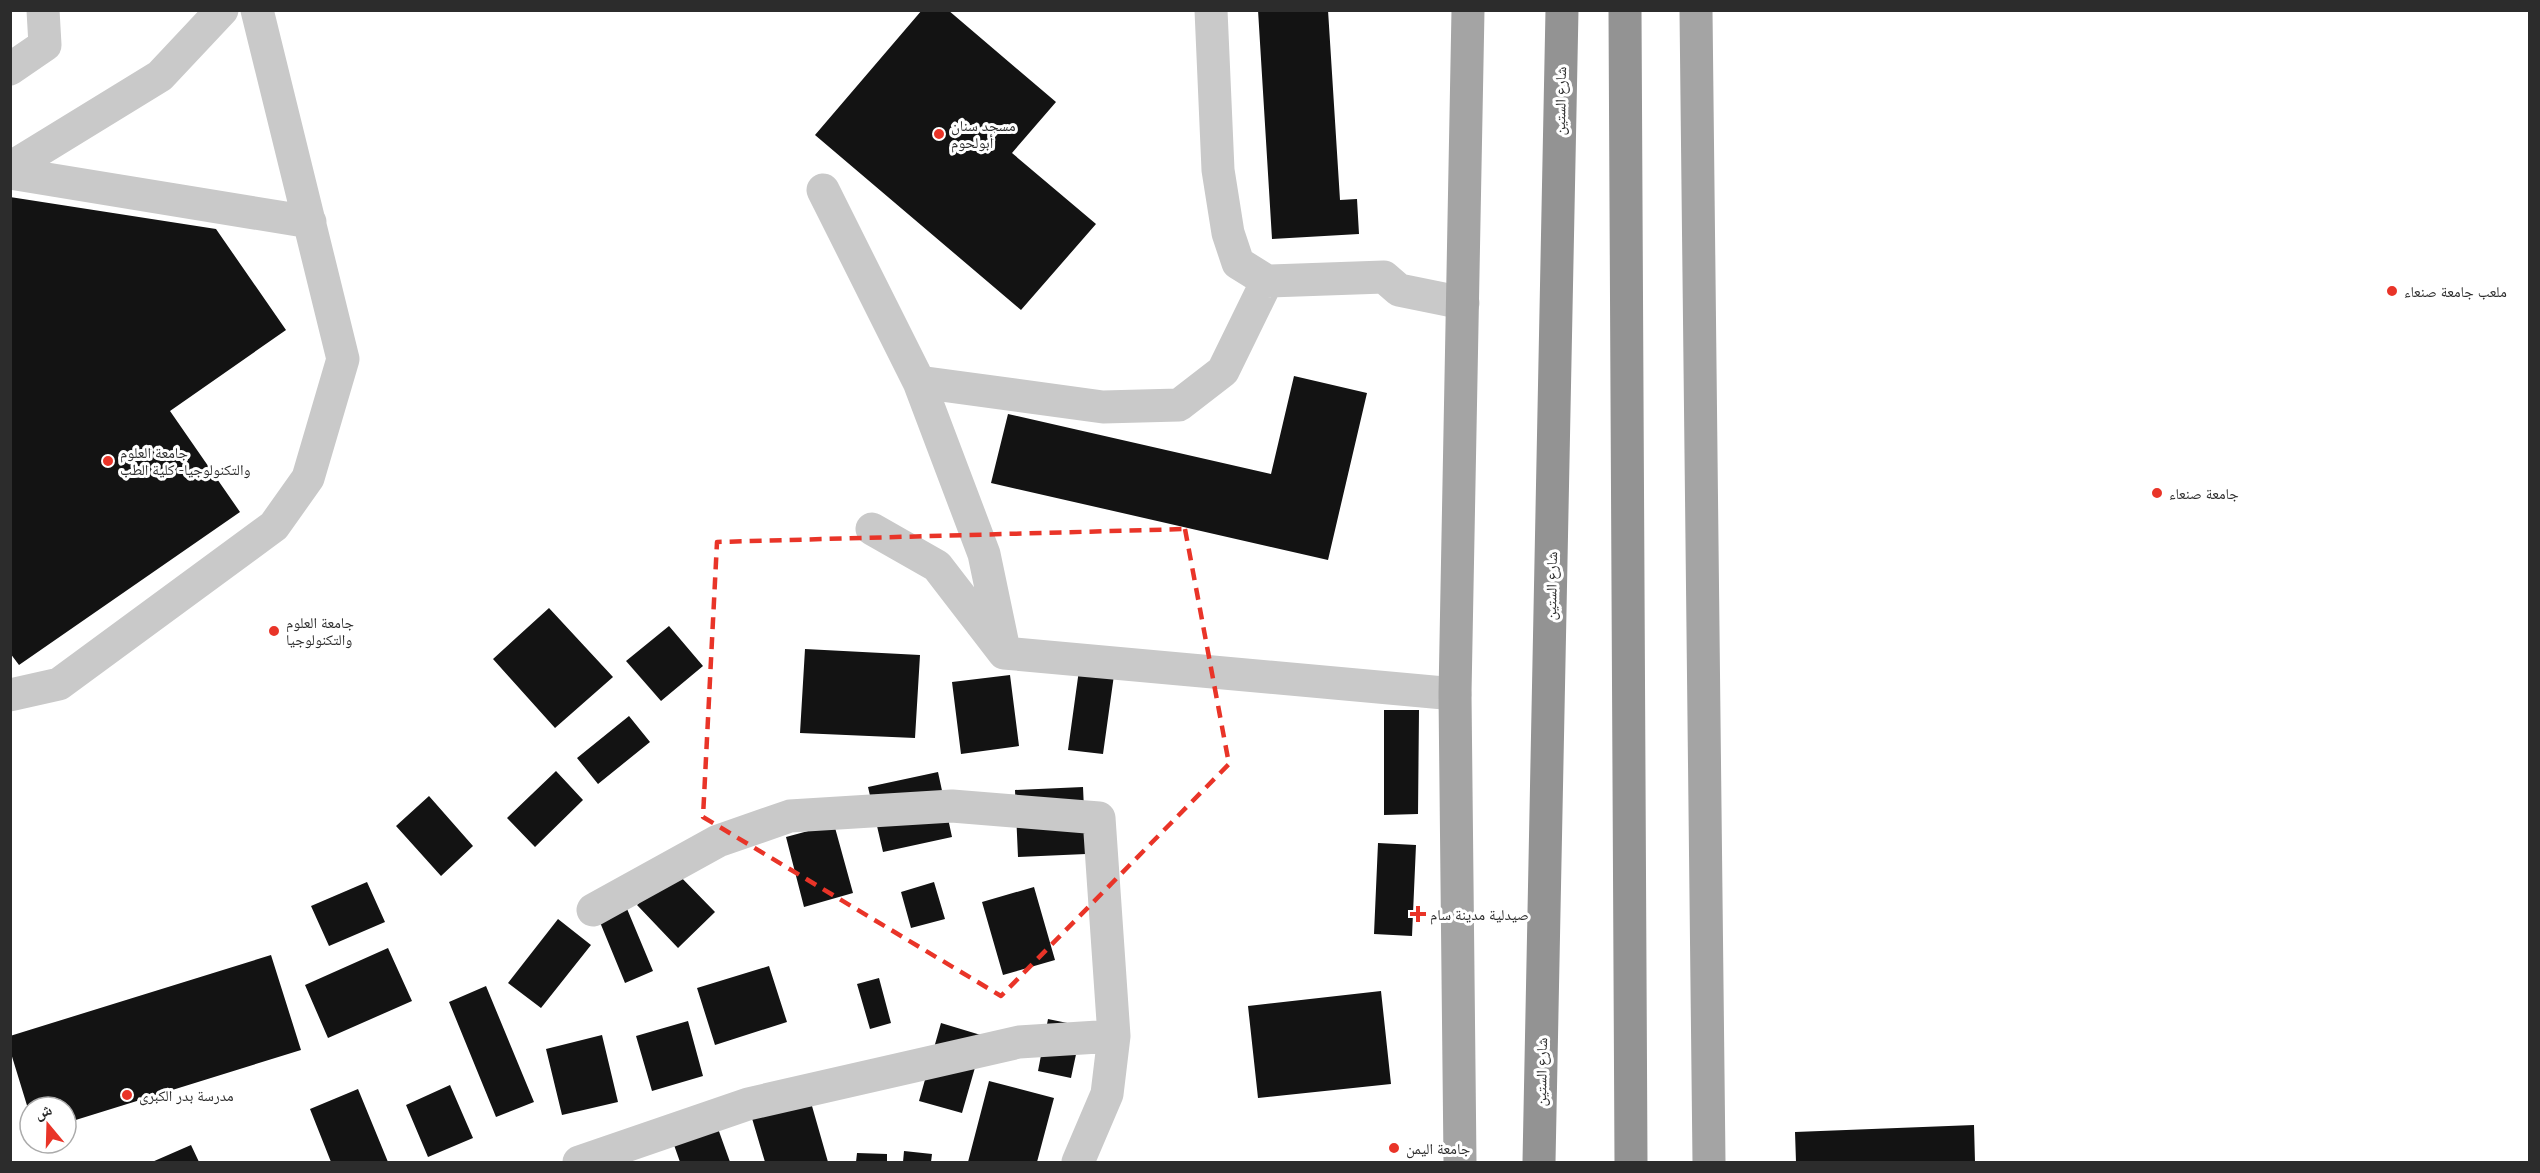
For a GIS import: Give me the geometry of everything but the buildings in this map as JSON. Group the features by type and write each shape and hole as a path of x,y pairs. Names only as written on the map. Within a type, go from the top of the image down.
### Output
{"highway":[{"name":"شارع الستين","path":"1539,1162 1562,10"},
{"path":"1625,10 1631,1162"}],"main road":[{"path":"1460,1162 1455,694 1468,10"},
{"path":"1696,10 1709,1162"}],"street":[{"path":"10,69 45,45 43,10"},
{"path":"10,171 160,76 222,10"},
{"path":"10,695 59,684 274,526 308,478 343,359 257,10"},
{"path":"1211,10 1218,170 1228,233 1238,263 1267,281 1384,277 1399,290 1463,303"},
{"path":"10,171 310,222"},
{"path":"823,190 919,382 984,554 1004,652"},
{"path":"919,382 1103,407 1179,405 1223,371 1267,281"},
{"path":"873,529 937,566 1004,652 1455,694"},
{"path":"593,910 718,841 790,816 952,806 1099,818 1114,1036 1107,1094 1078,1162"},
{"path":"579,1162 748,1104 1019,1042 1114,1036"}],"highlighted area":[{"path":"1185,529 1229,764 1001,996 703,817 717,542"}],"place":[{"name":"مسجد سنان أبولحوم","path":"939,134"},
{"name":"ملعب جامعة صنعاء","path":"2392,291"},
{"name":"جامعة العلوم والتكنولوجيا- كلية الطب","path":"108,461"},
{"name":"جامعة صنعاء","path":"2157,493"},
{"name":"جامعة العلوم والتكنولوجيا","path":"274,631"},
{"name":"صيدلية مدينة سام","path":"1418,914"},
{"name":"مدرسة بدر الكبرى","path":"127,1095"},
{"name":"جامعة اليمن","path":"1394,1148"}]}
